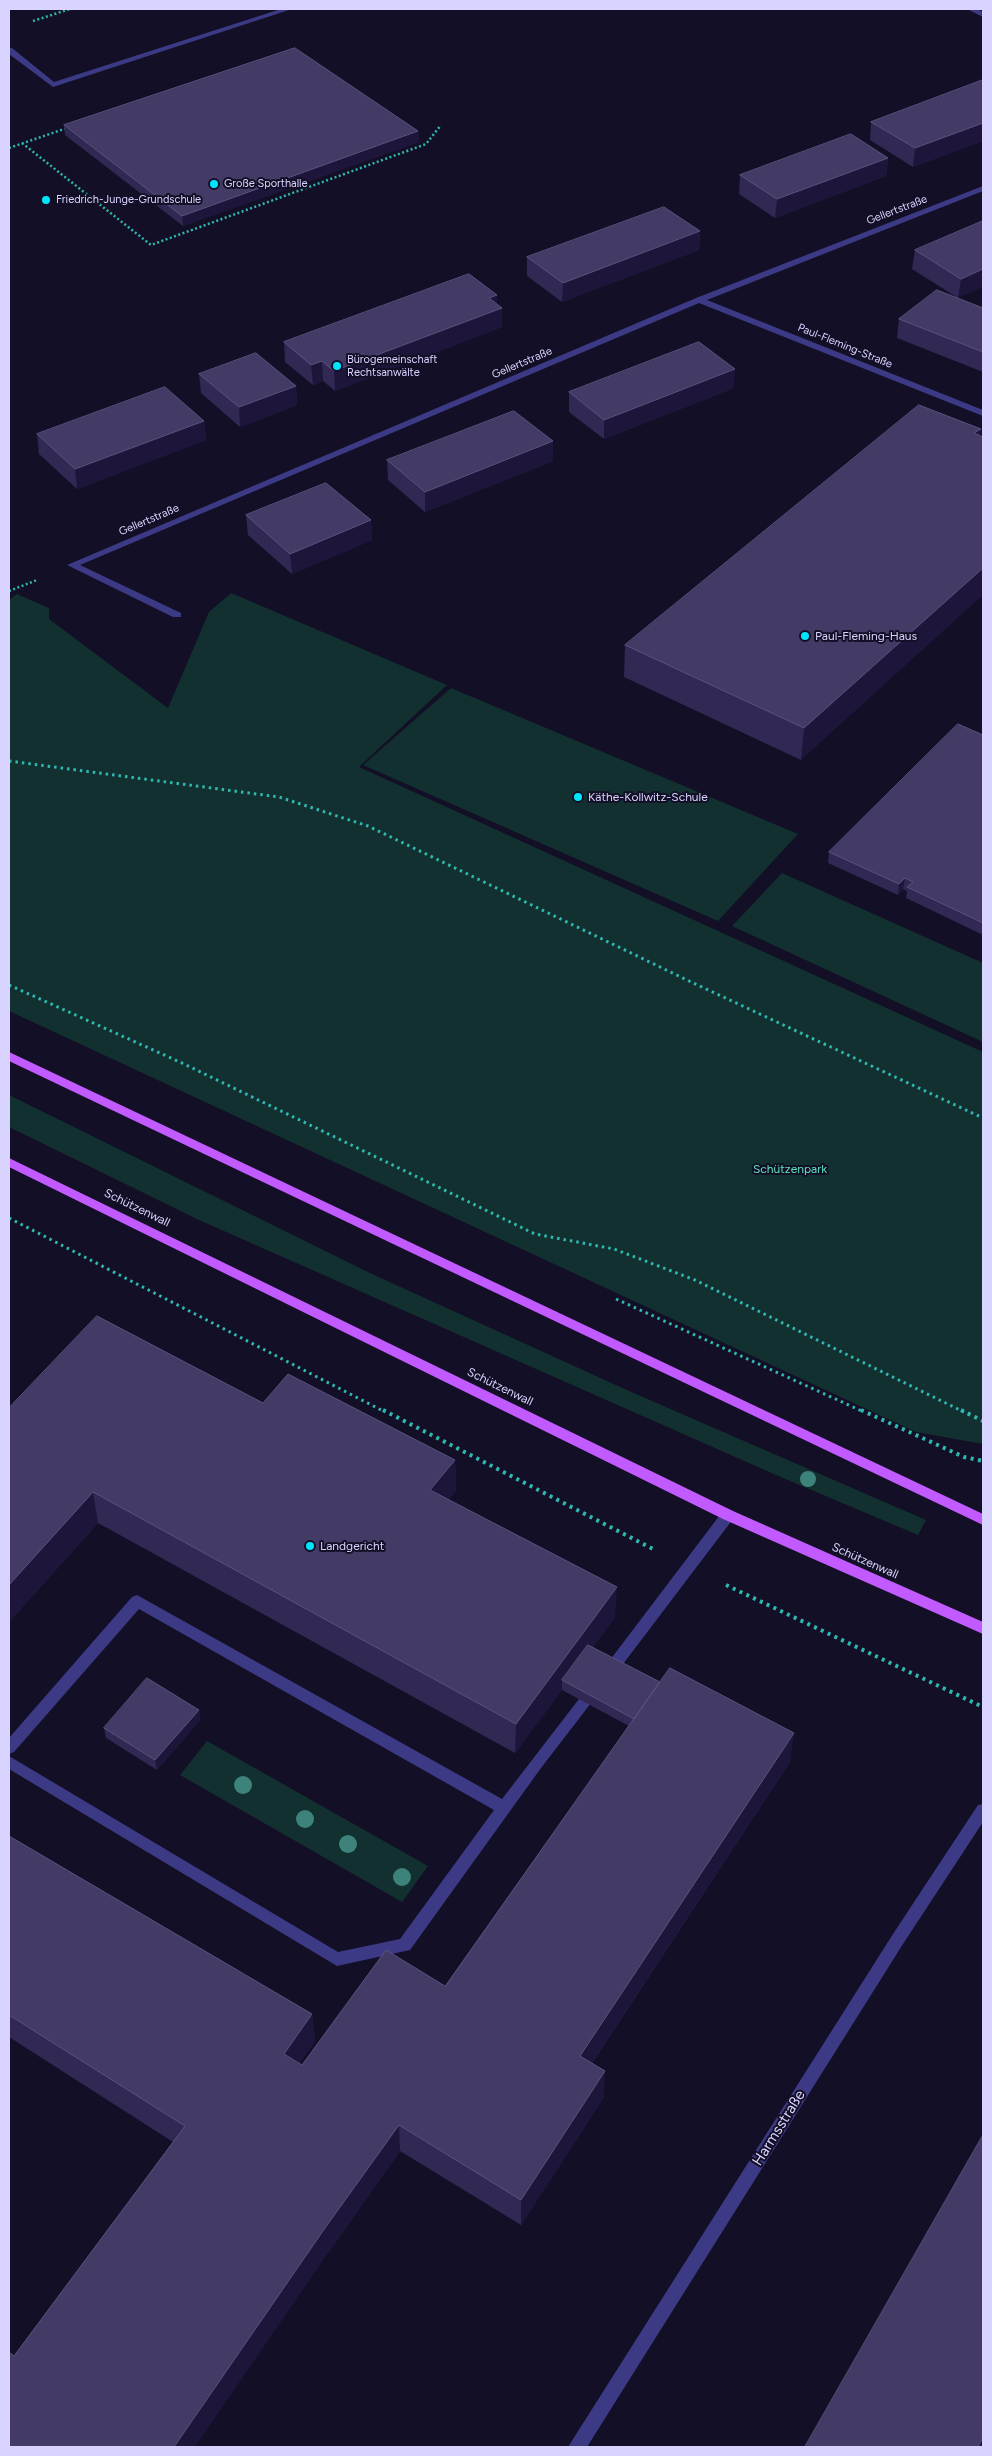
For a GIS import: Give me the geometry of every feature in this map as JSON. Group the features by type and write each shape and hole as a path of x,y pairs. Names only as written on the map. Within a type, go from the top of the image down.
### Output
{"main road":[{"path":"9,1056 983,1520"},
{"name":"Schützenwall","path":"9,1162 728,1515 983,1628"}],"street":[{"path":"9,50 53,85 288,9"},
{"path":"972,9 983,15"},
{"name":"Gellertstraße","path":"177,615 72,565 699,300 983,188"},
{"name":"Paul-Fleming-Straße","path":"699,300 983,413"},
{"path":"612,1668 728,1515"},
{"path":"9,1748 137,1600 505,1808"},
{"path":"9,1762 337,1958 405,1944 584,1703"},
{"name":"Harmsstraße","path":"577,2447 898,1939 983,1810"}],"path":[{"path":"26,23 70,9"},
{"path":"22,143 151,245 426,144 441,125"},
{"path":"9,148 68,128"},
{"path":"9,761 279,796 368,826 687,980 983,1118"},
{"path":"9,985 182,1063 535,1234 614,1249 695,1280 983,1421"},
{"path":"9,1218 688,1567 983,1708"}],"green space":[{"name":"Schützenpark","path":"231,593 447,685 359,767 983,1052 983,1444 916,1432 9,1011 9,600 17,594 49,608 49,619 168,708 209,612"},
{"path":"451,688 798,834 718,921 363,765"},
{"path":"782,873 983,963 983,1042 732,926"},
{"path":"9,1095 372,1274 629,1391 926,1520 918,1535 776,1475 199,1220 9,1127"},
{"path":"207,1741 428,1866 402,1902 180,1775"}],"building":[{"name":"Große Sporthalle","path":"295,48 418,131 182,216 64,125"},
{"path":"983,80 983,123 915,148 871,122"},
{"path":"851,134 888,158 777,199 740,175"},
{"path":"664,207 700,231 563,283 527,257"},
{"path":"983,221 983,269 961,279 915,250"},
{"path":"469,274 497,295 489,298 502,308 334,371 322,361 311,365 284,342"},
{"path":"937,290 983,308 983,352 899,319"},
{"path":"699,342 735,369 604,420 569,392"},
{"path":"256,353 296,386 239,407 199,374"},
{"path":"165,387 204,421 75,469 37,434"},
{"name":"Paul-Fleming-Haus","path":"919,405 981,429 974,433 983,437 983,568 804,728 625,645"},
{"path":"514,411 553,441 425,492 387,460"},
{"path":"326,483 371,520 290,554 246,515"},
{"path":"958,724 983,735 983,923 907,887 913,882 905,878 899,884 829,852"},
{"name":"Landgericht","path":"97,1316 263,1403 288,1374 455,1460 430,1490 617,1587 516,1724 93,1492 9,1585 9,1408"},
{"path":"588,1645 660,1682 634,1719 562,1680"},
{"path":"670,1668 794,1733 580,2056 605,2071 521,2200 399,2125 325,2228 174,2447 9,2447 9,2352 14,2356 185,2126 9,2015 9,1836 312,2014 284,2054 302,2065 386,1950 445,1986"},
{"path":"147,1678 199,1710 155,1760 104,1728"},
{"path":"983,2135 983,2437 978,2447 805,2447"}],"place":[{"name":"Große Sporthalle","path":"214,184"},
{"name":"Friedrich-Junge-Grundschule","path":"46,200"},
{"name":"Bürogemeinschaft Rechtsanwälte","path":"337,366"},
{"name":"Paul-Fleming-Haus","path":"805,636"},
{"name":"Käthe-Kollwitz-Schule","path":"578,797"},
{"name":"Landgericht","path":"310,1546"}]}
